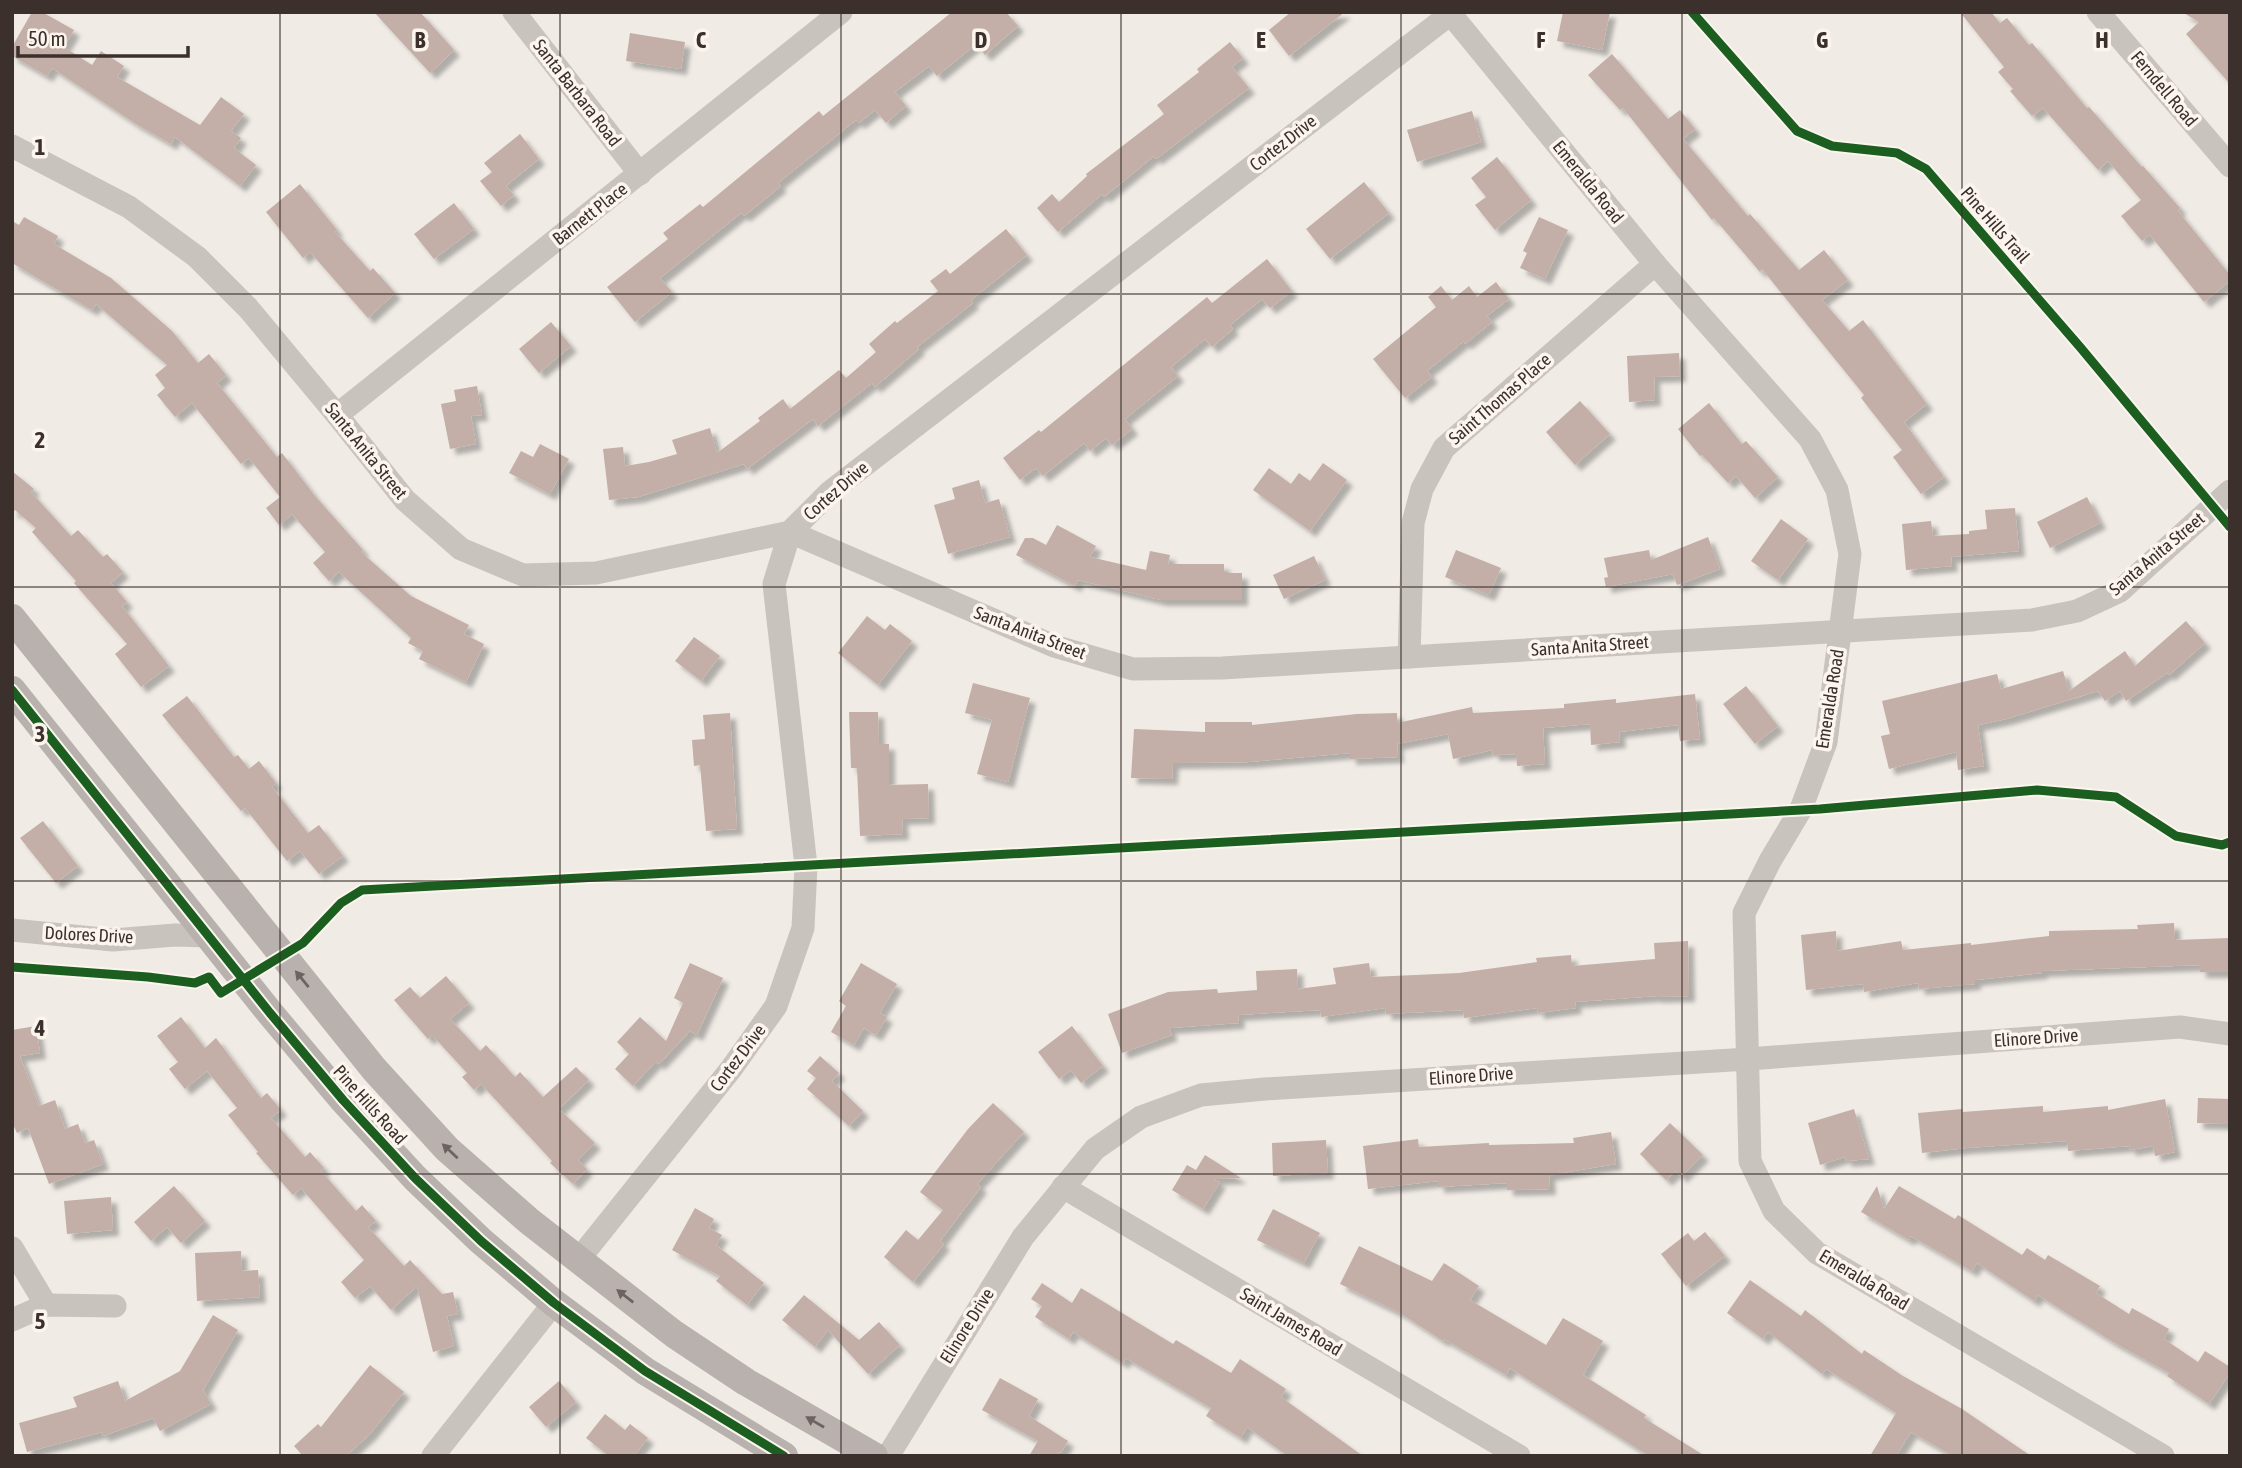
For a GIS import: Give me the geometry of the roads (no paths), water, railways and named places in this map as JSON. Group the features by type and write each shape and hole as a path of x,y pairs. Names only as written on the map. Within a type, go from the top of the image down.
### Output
{"main road":[{"name":"Pine Hills Road","path":"12,618 374,1069 447,1149 529,1221 682,1339 746,1382 874,1456"},
{"name":"Pine Hills Road","path":"12,690 270,1013 335,1091 415,1178 481,1241 554,1303 645,1371 784,1456"}],"street":[{"name":"Santa Barbara Road","path":"514,12 640,174"},
{"name":"Barnett Place","path":"337,415 841,12"},
{"name":"Ferndell Road","path":"2098,12 2230,166"},
{"name":"Emeralda Road","path":"1451,13 1655,264 1810,439 1837,489 1850,554 1826,742 1801,809 1770,861 1744,913 1751,1161 1774,1211 1817,1253 2163,1456"},
{"name":"Cortez Drive","path":"579,1259 731,1069 776,1006 803,928 806,866 774,584 790,533 831,491 1451,13"},
{"name":"Santa Anita Street","path":"12,146 129,207 197,257 248,308 404,500 461,549 523,575 596,572 790,533 1054,646 1133,669 1222,668 2032,620 2077,611 2120,591 2230,491"},
{"name":"Saint Thomas Place","path":"1409,657 1413,523 1422,489 1444,448 1655,264"},
{"name":"Dolores Drive","path":"12,930 113,940 175,935 209,936"},
{"name":"Elinore Drive","path":"888,1456 1023,1237 1095,1149 1141,1117 1201,1095 2180,1027 2230,1034"},
{"name":"Saint James Road","path":"1063,1187 1519,1456"},
{"path":"12,1248 46,1305"},
{"path":"433,1456 554,1303"},
{"path":"12,1320 46,1305 115,1306"}]}
